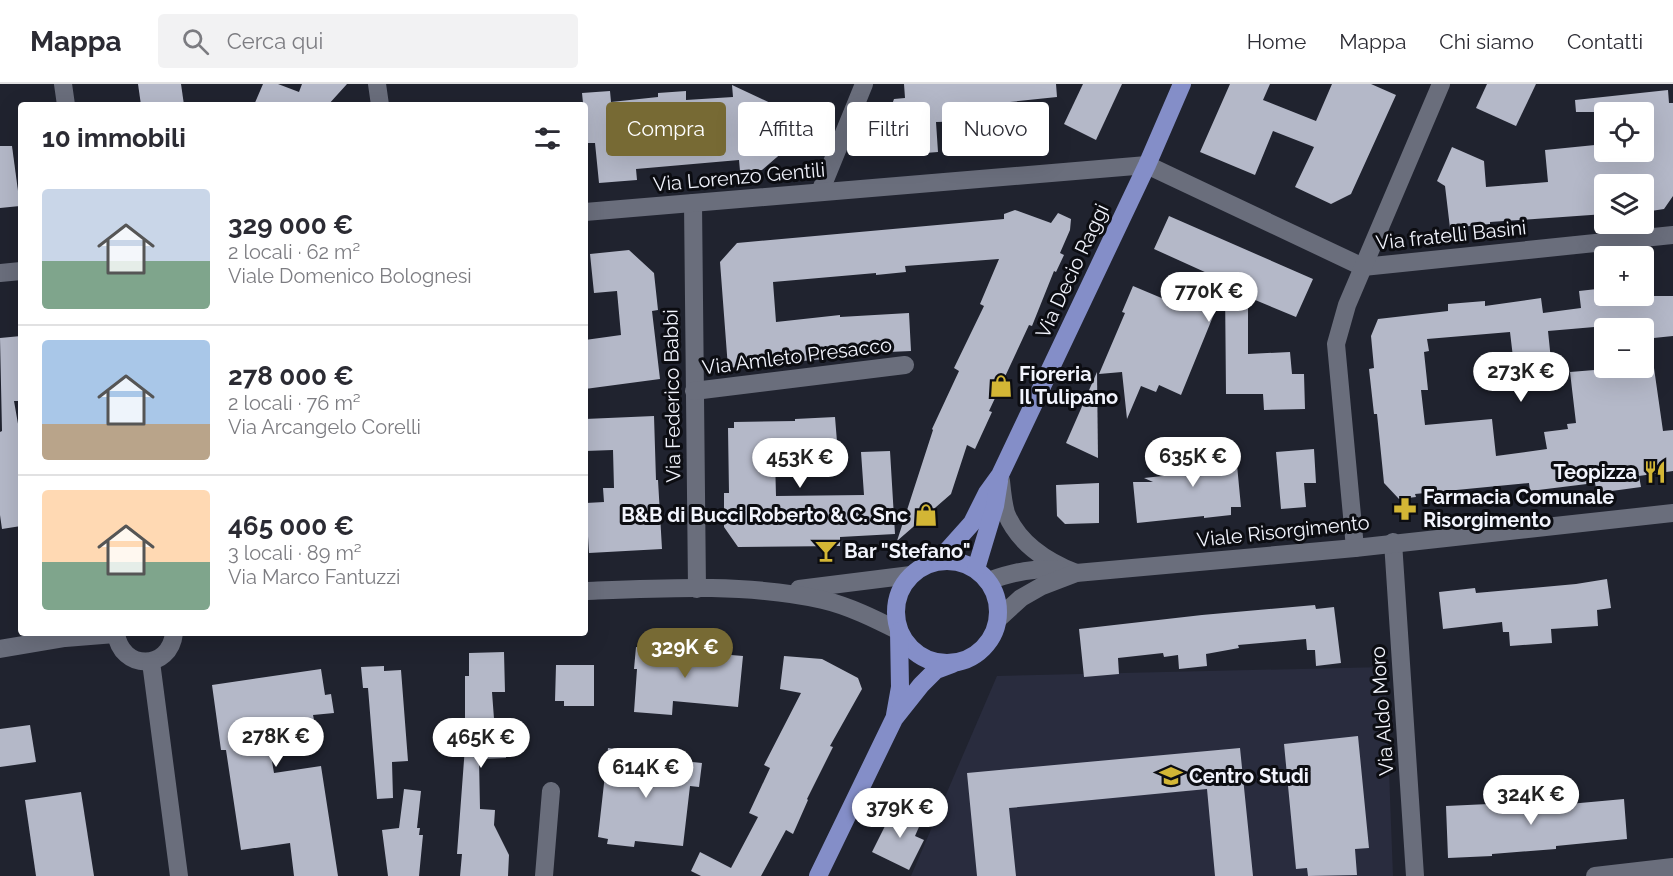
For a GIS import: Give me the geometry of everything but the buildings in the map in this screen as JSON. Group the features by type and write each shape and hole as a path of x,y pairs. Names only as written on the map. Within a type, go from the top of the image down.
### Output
{"main road":[{"name":"Via Decio Raggi","path":"911,575 923,566 938,561 972,523 987,493 1000,475 1148,165 1182,84"},
{"name":"Via Decio Raggi","path":"982,575 1000,475"},
{"path":"818,876 894,719 936,670 976,654 991,639 998,619 997,599 982,575 964,563 951,560 938,561"},
{"path":"894,719 900,687 896,605 901,589 911,575"},
{"path":"899,631 909,646 922,657 939,663 957,663"}],"street":[{"path":"63,84 66,102"},
{"path":"377,84 380,102"},
{"path":"820,192 864,84"},
{"path":"1355,548 1336,344 1347,305 1441,84"},
{"name":"Via Lorenzo Gentili","path":"588,212 1148,165"},
{"name":"Via fratelli Basini","path":"1148,165 1363,267 1673,235"},
{"name":"Via Federico Babbi","path":"693,203 697,589"},
{"path":"0,273 18,271"},
{"name":"Via Amleto Presacco","path":"694,391 905,365"},
{"path":"1000,475 1006,514 1020,535 1046,560 1076,573"},
{"name":"Viale Risorgimento","path":"982,575 1031,568 1076,573 1355,548 1393,542 1673,513"},
{"name":"Via Aldo Moro","path":"1393,542 1415,876"},
{"name":"Viale Risorgimento","path":"998,619 1021,598 1042,586 1076,573"},
{"path":"781,592 911,575"},
{"path":"588,591 697,589 781,592 824,600 899,631"},
{"path":"0,648 90,636"},
{"path":"116,636 123,652 131,659 141,662 151,662 166,652 177,636"},
{"path":"151,662 179,876"},
{"path":"544,876 551,791"},
{"path":"1595,876 1673,867"}],"shaded area":[{"name":"Centro Studi","path":"1385,667 1393,876 911,876 997,676"}],"place":[{"name":"Fioreria Il Tulipano","path":"1001,386"},
{"name":"Teopizza","path":"1655,472"},
{"name":"Farmacia Comunale Risorgimento","path":"1405,509"},
{"name":"B&B di Bucci Roberto & C. Snc","path":"926,515"},
{"name":"Bar \"Stefano\"","path":"826,551"},
{"name":"Centro Studi","path":"1171,776"}]}
